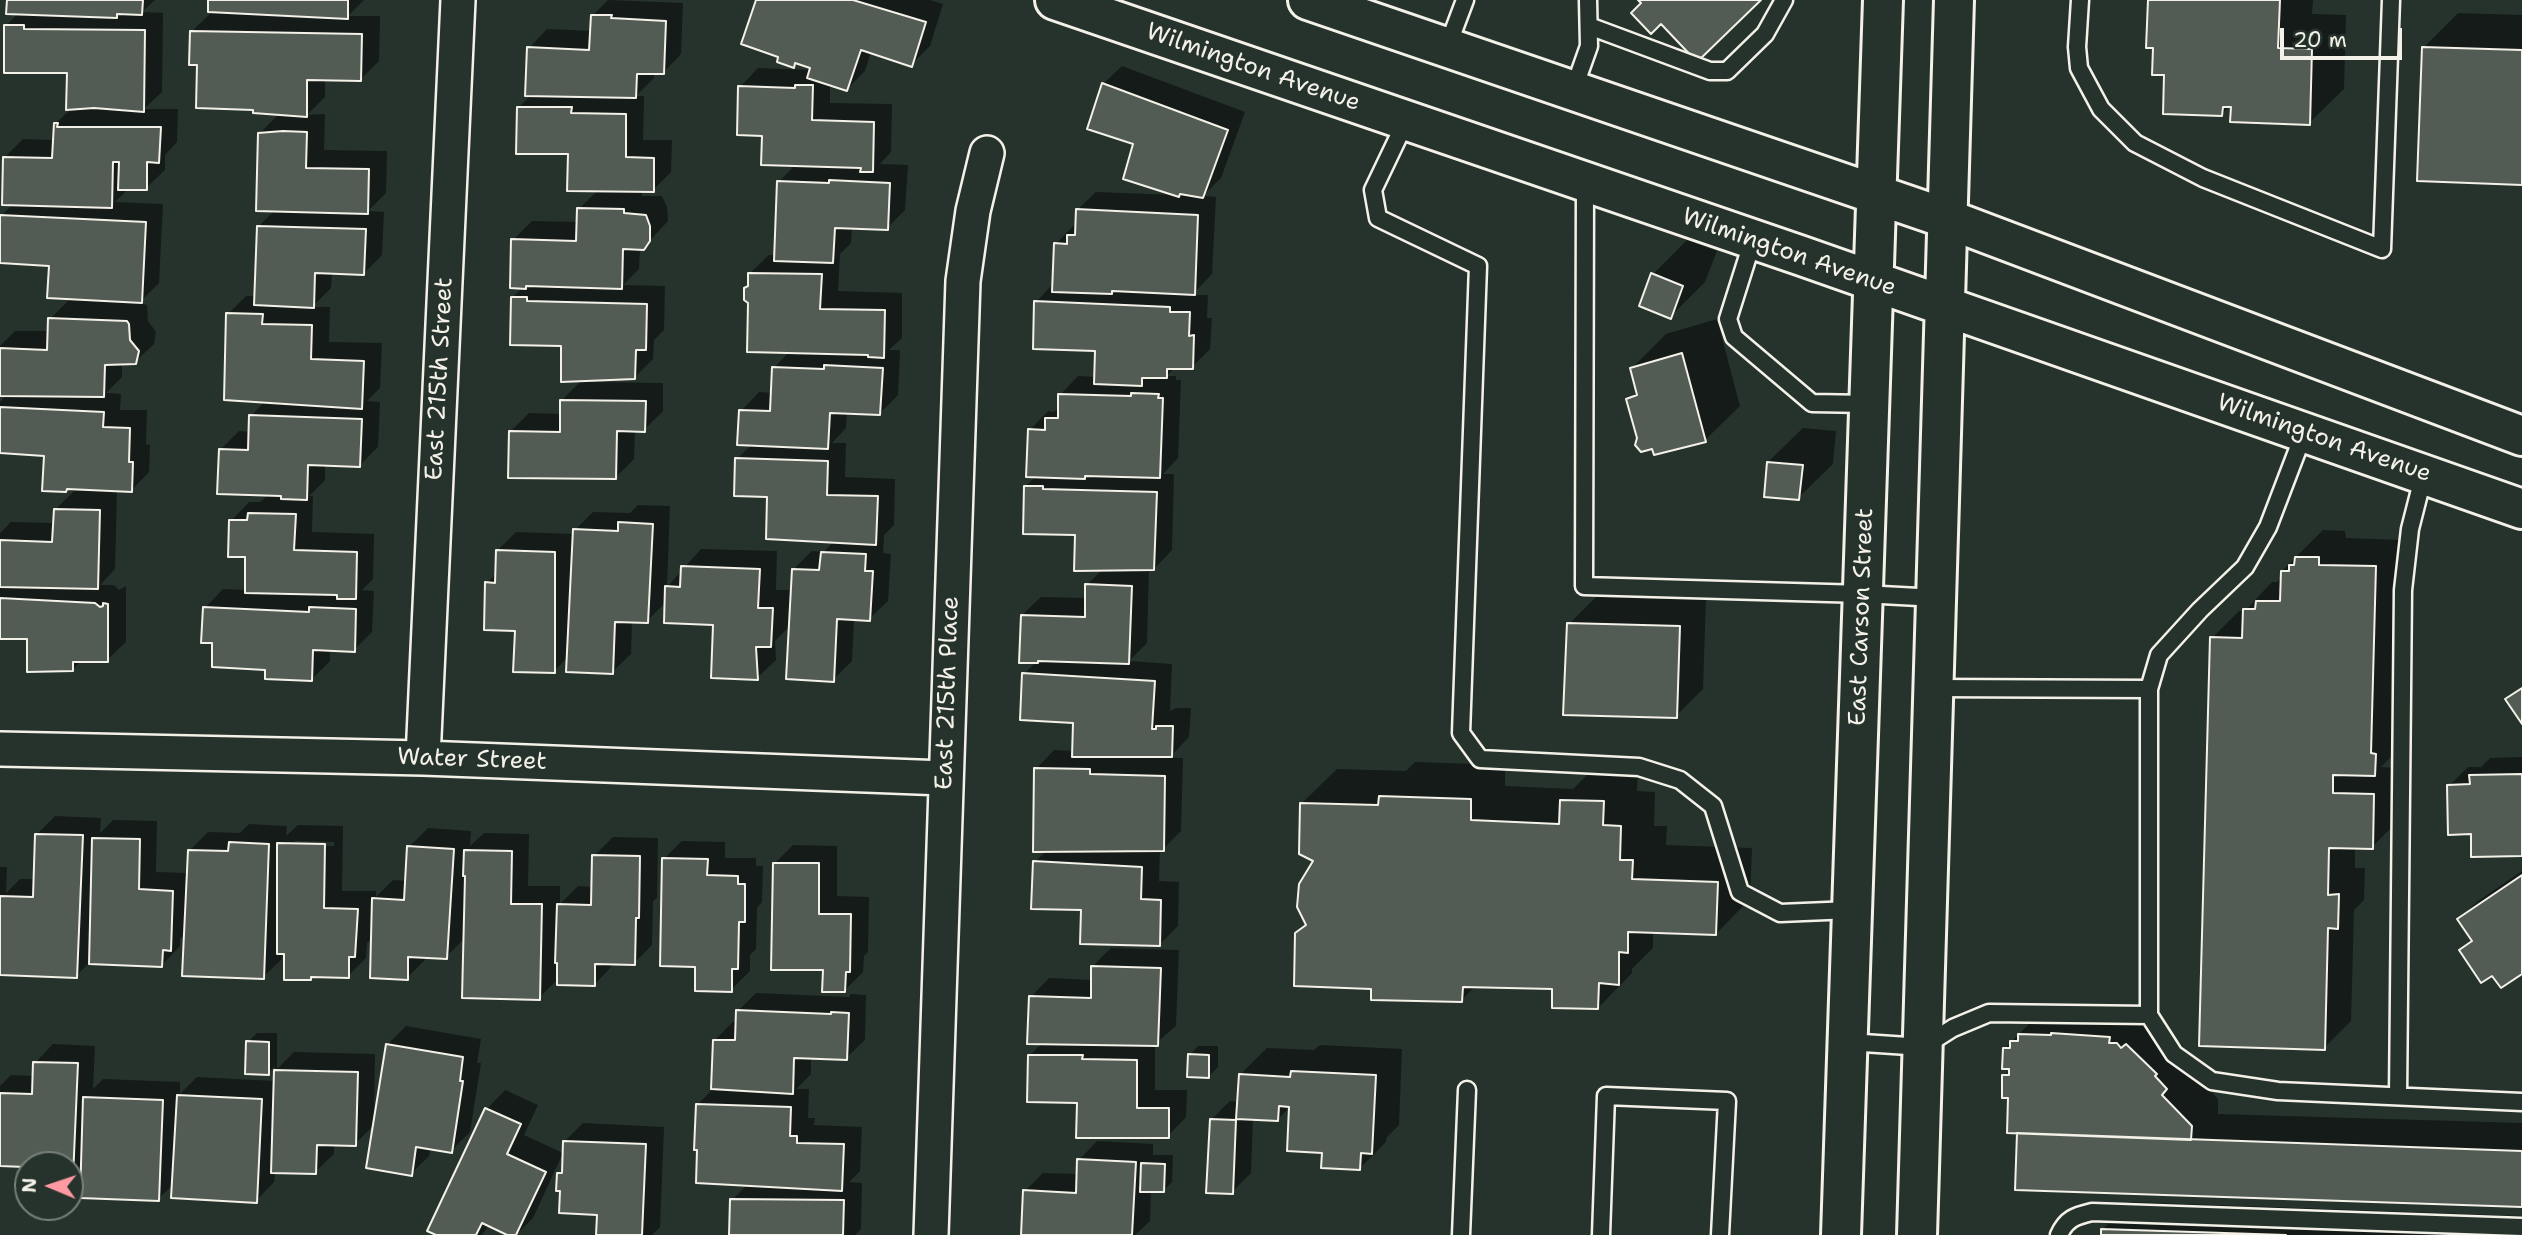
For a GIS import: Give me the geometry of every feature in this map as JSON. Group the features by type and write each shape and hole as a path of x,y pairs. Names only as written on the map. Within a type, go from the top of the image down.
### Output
{"main road":[{"name":"Wilmington Avenue","path":"1055,0 1873,281 2522,509"},
{"path":"1308,0 1948,219 2522,436"},
{"name":"East Carson Street","path":"1841,1235 1883,0"},
{"path":"1917,1235 1954,0"}],"street":[{"name":"East 215th Street","path":"423,758 458,0"},
{"name":"East 215th Place","path":"930,1235 963,281 973,211 987,153"},
{"name":"Water Street","path":"0,749 423,758 944,778"}],"lane":[{"path":"1447,48 1465,0"},
{"path":"1573,91 1589,46 1588,0"},
{"path":"1589,26 1710,71 1727,71 1765,34 1784,0"},
{"path":"2080,0 2077,47 2079,68 2101,109 2135,143 2203,178 2382,249 2391,0"},
{"path":"1406,121 1373,190 1378,218 1478,267 1461,733 1480,759 1639,767 1680,780 1713,806 1740,892 1780,913 1852,910"},
{"path":"1584,183 1584,586 1938,598"},
{"path":"1754,240 1728,319 1734,337 1812,403 1868,404"},
{"path":"2304,432 2268,527 2245,567 2200,610 2159,655 2149,689 2149,1014 2174,1054 2212,1081 2278,1091 2522,1102"},
{"path":"2398,1096 2403,590 2410,529 2424,474"},
{"path":"1934,688 2149,689"},
{"path":"1848,1042 1923,1047 1952,1028 1989,1013 2149,1014"},
{"path":"1461,1235 1467,1090"},
{"path":"1601,1235 1606,1096 1727,1101 1720,1235"},
{"path":"2059,1235 2064,1224 2074,1216 2092,1212 2522,1227"}],"building":[{"path":"7,0 143,0 142,15 117,14 117,18 6,14"},
{"path":"208,0 348,0 348,19 208,12"},
{"path":"756,0 853,0 926,22 912,67 861,50 847,91 807,78 810,68 795,63 794,68 777,62 778,57 741,44"},
{"path":"1638,0 1761,0 1697,62 1661,24 1651,34 1631,13 1641,3"},
{"path":"2148,0 2280,0 2278,48 2312,49 2310,125 2230,122 2231,107 2223,107 2222,116 2163,114 2164,75 2152,75 2153,48 2146,48"},
{"path":"591,15 666,21 664,74 637,74 636,98 525,96 527,47 589,50"},
{"path":"4,25 24,25 24,29 145,30 144,112 94,108 66,110 67,73 4,73"},
{"path":"190,31 362,34 361,81 307,80 307,117 253,113 253,110 196,108 197,65 189,65"},
{"path":"2422,47 2522,50 2522,185 2417,181"},
{"path":"1102,83 1228,130 1203,198 1180,194 1179,197 1123,179 1133,144 1087,129"},
{"path":"795,85 813,85 812,120 874,122 873,172 860,172 861,168 761,165 762,136 737,135 738,86 795,88"},
{"path":"517,107 572,107 571,113 626,114 626,157 654,158 654,192 567,191 568,154 516,154"},
{"path":"54,123 58,123 57,127 161,127 159,163 147,162 147,190 118,190 119,162 113,162 112,208 2,205 3,157 52,158"},
{"path":"307,132 306,168 369,169 368,214 256,211 258,133"},
{"path":"829,180 890,183 888,230 835,228 833,263 774,261 777,181 829,183"},
{"path":"577,208 624,209 624,213 646,215 650,226 650,241 644,250 623,249 622,289 526,286 526,289 510,288 511,239 576,241"},
{"path":"1076,209 1198,215 1195,295 1112,291 1112,294 1052,292 1054,243 1067,244 1067,235 1075,235"},
{"path":"0,215 146,222 142,303 47,298 49,266 0,263"},
{"path":"257,226 366,229 364,275 315,273 314,308 254,305"},
{"path":"748,273 822,274 820,309 885,310 884,358 868,355 747,352 748,303 744,300 744,288 748,286"},
{"path":"1651,273 1683,286 1671,319 1639,306"},
{"path":"511,297 527,297 527,301 647,304 646,350 636,350 635,379 561,382 561,346 510,345"},
{"path":"1034,301 1170,307 1170,312 1190,312 1189,336 1194,335 1193,369 1167,369 1167,378 1142,378 1142,386 1094,384 1095,351 1033,349"},
{"path":"226,313 263,314 262,324 312,325 311,359 364,361 362,409 224,400"},
{"path":"48,318 127,321 130,340 139,351 136,364 105,365 104,397 0,396 0,348 47,350"},
{"path":"1682,353 1706,442 1654,455 1652,449 1641,452 1635,445 1637,438 1626,399 1637,395 1630,368"},
{"path":"824,365 883,368 880,415 830,413 828,449 737,445 739,410 770,411 772,367 824,369"},
{"path":"1131,393 1159,394 1158,398 1163,398 1160,478 1026,477 1028,429 1045,430 1045,418 1058,418 1058,394 1131,396"},
{"path":"560,400 646,401 645,432 617,431 616,479 508,478 509,431 560,432"},
{"path":"0,407 104,412 103,427 130,428 132,492 67,489 66,492 42,491 44,456 0,453"},
{"path":"249,415 362,419 360,467 308,465 307,500 281,499 281,496 217,494 219,449 248,450"},
{"path":"735,458 828,461 827,495 878,496 876,545 766,539 767,497 734,496"},
{"path":"1767,462 1803,465 1799,500 1764,497"},
{"path":"1024,486 1043,486 1043,489 1157,492 1154,570 1074,571 1075,535 1023,534"},
{"path":"54,509 100,510 98,589 0,587 0,540 52,542"},
{"path":"248,513 296,514 294,550 357,552 356,599 337,599 337,595 245,593 245,557 228,557 229,520 247,520"},
{"path":"618,522 653,524 648,623 615,622 613,674 566,672 573,529 618,531"},
{"path":"496,550 555,552 555,673 513,672 515,631 484,630 485,582 495,583"},
{"path":"821,552 866,554 865,571 873,571 870,621 837,619 834,682 786,679 792,569 819,570"},
{"path":"2295,557 2319,557 2319,565 2376,566 2371,753 2376,754 2375,776 2333,775 2333,793 2374,794 2373,849 2329,848 2328,895 2339,894 2338,929 2328,928 2325,1050 2199,1046 2210,637 2242,638 2243,609 2255,609 2256,601 2280,601 2281,571 2289,571 2289,565 2294,565"},
{"path":"681,566 760,569 758,608 773,608 771,647 756,647 758,680 711,678 713,625 664,623 665,586 680,587"},
{"path":"1085,584 1132,586 1129,664 1038,661 1019,663 1021,615 1085,617"},
{"path":"0,598 95,603 100,607 103,603 108,604 108,662 73,662 73,671 27,672 27,639 0,639"},
{"path":"203,607 309,612 309,607 356,609 355,652 313,650 312,681 265,679 265,670 212,667 212,643 201,643"},
{"path":"1567,623 1680,626 1677,718 1563,715"},
{"path":"1022,673 1155,681 1152,729 1156,729 1156,726 1173,726 1172,757 1072,757 1073,723 1020,720"},
{"path":"2522,688 2522,724 2505,699"},
{"path":"1034,768 1090,769 1090,774 1165,776 1164,851 1033,852"},
{"path":"2522,774 2522,856 2471,857 2471,834 2448,835 2447,785 2470,784 2469,775"},
{"path":"1379,796 1471,799 1471,820 1559,824 1560,800 1604,801 1603,825 1621,826 1620,860 1633,860 1632,879 1718,882 1716,935 1628,932 1628,953 1619,952 1619,985 1599,983 1598,1009 1552,1008 1552,989 1463,987 1462,1002 1371,1000 1371,989 1294,986 1295,933 1306,925 1297,907 1299,884 1313,861 1299,854 1300,803 1378,805"},
{"path":"35,834 83,835 77,978 0,975 0,896 33,897"},
{"path":"92,838 140,839 139,889 173,891 171,951 163,950 162,967 89,964"},
{"path":"229,842 269,844 264,979 182,976 188,850 228,851"},
{"path":"277,843 325,844 324,908 358,909 355,957 349,957 349,978 311,977 311,980 284,980 284,954 277,954"},
{"path":"407,846 454,849 447,959 408,957 408,980 370,978 372,898 404,900"},
{"path":"464,850 512,851 511,904 542,904 540,1000 462,998"},
{"path":"592,855 640,856 635,965 595,964 595,986 557,985 557,904 591,905"},
{"path":"662,858 708,859 707,875 738,876 738,884 745,884 745,922 739,922 738,969 732,969 732,992 695,991 695,967 660,966"},
{"path":"1033,861 1142,867 1141,899 1161,900 1160,946 1080,944 1081,910 1031,909"},
{"path":"773,863 819,863 819,914 851,914 850,972 846,972 845,992 822,992 823,970 771,970"},
{"path":"2522,875 2522,974 2501,988 2492,976 2481,983 2459,950 2472,941 2457,919"},
{"path":"1091,966 1161,968 1158,1046 1027,1044 1029,996 1091,998"},
{"path":"736,1010 849,1013 847,1060 794,1058 793,1094 711,1089 713,1040 735,1040"},
{"path":"2018,1034 2110,1037 2109,1043 2117,1043 2121,1048 2126,1044 2157,1074 2155,1076 2167,1089 2162,1095 2192,1126 2191,1140 2007,1133 2008,1098 2002,1098 2002,1075 2009,1075 2009,1069 2002,1069 2003,1048 2010,1048 2010,1041 2018,1041"},
{"path":"246,1041 269,1042 269,1075 245,1074"},
{"path":"386,1044 463,1057 460,1081 463,1081 452,1153 416,1147 412,1176 366,1168"},
{"path":"1188,1054 1209,1055 1209,1078 1187,1077"},
{"path":"1028,1055 1083,1055 1082,1059 1137,1060 1137,1108 1169,1108 1169,1138 1076,1138 1077,1103 1027,1102"},
{"path":"33,1062 78,1063 74,1151 14,1151 14,1167 0,1166 0,1093 32,1094"},
{"path":"274,1070 358,1072 356,1146 317,1145 316,1174 271,1173"},
{"path":"1291,1071 1376,1075 1372,1154 1361,1153 1360,1170 1321,1168 1322,1153 1287,1151 1289,1107 1279,1106 1278,1121 1236,1119 1239,1074 1290,1077"},
{"path":"177,1095 262,1099 257,1203 171,1198"},
{"path":"83,1097 163,1100 159,1201 84,1198 84,1151 81,1151"},
{"path":"696,1104 791,1107 790,1136 797,1136 797,1143 844,1144 842,1191 696,1183"},
{"path":"485,1108 521,1124 507,1154 546,1172 516,1235 507,1235 482,1223 476,1235 436,1235 427,1231"},
{"path":"1210,1119 1236,1120 1233,1194 1206,1193"},
{"path":"2017,1133 2522,1151 2522,1207 2015,1190"},
{"path":"563,1141 646,1144 642,1235 596,1235 597,1215 559,1213 557,1173 562,1173"},
{"path":"1077,1159 1136,1162 1132,1235 1021,1235 1023,1190 1076,1193"},
{"path":"1141,1163 1165,1164 1164,1192 1140,1192"},
{"path":"730,1199 844,1200 843,1235 729,1235"},
{"path":"2101,1229 2286,1235 2101,1235"}]}
